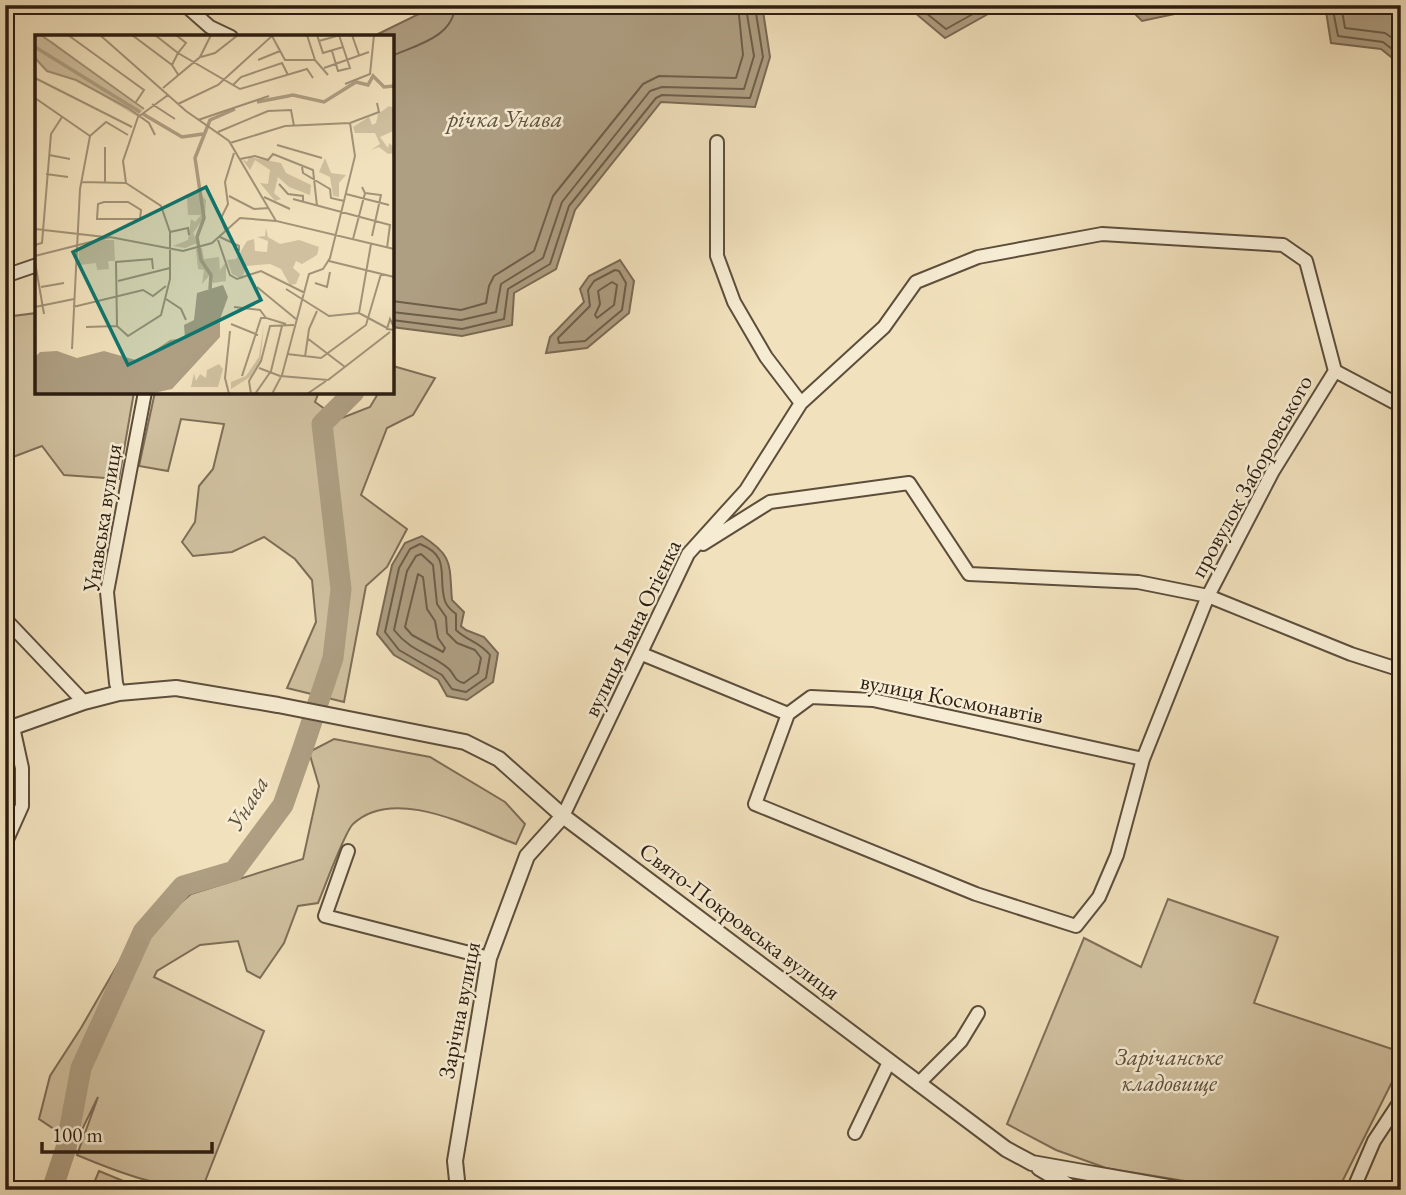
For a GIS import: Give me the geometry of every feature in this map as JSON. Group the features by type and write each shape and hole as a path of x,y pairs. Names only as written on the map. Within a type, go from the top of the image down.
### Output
{"street":[{"path":"185,5 210,26 227,35"},
{"path":"718,142 717,256 734,302 766,357 801,403"},
{"name":"вулиця Івана Огієнка","path":"563,816 688,554 746,490 801,403 884,327 916,282 978,257 1102,234 1283,245 1306,261 1335,371"},
{"path":"5,276 35,266"},
{"path":"1335,371 1401,406"},
{"name":"провулок Заборовського","path":"788,714 755,804 976,894 1076,926 1100,897 1117,855 1143,759 1208,596 1273,471 1335,371"},
{"name":"Унавська вулиця","path":"119,693 107,592 145,394"},
{"path":"688,554 770,502 909,484 969,575 1138,582 1208,596 1351,654 1401,670"},
{"path":"5,619 84,702"},
{"path":"642,654 788,714"},
{"name":"Свято-Покровська вулиця","path":"9,729 84,702 119,693 176,688 465,742 499,759 563,816 1006,1149 1076,1190"},
{"name":"вулиця Космонавтів","path":"788,714 811,697 873,700 1143,759"},
{"path":"5,844 22,806 22,768 9,729"},
{"name":"Зарічна вулиця","path":"458,1190 456,1161 489,958 527,856 563,816"},
{"path":"348,851 325,916 489,958"},
{"path":"918,1084 961,1041 978,1013"},
{"path":"855,1133 889,1062"},
{"path":"1353,1190 1374,1141 1401,1100"},
{"name":"Свято-Покровська вулиця","path":"1032,1163 1185,1190"},
{"path":"700,1190 715,1190"}],"green space":[{"path":"35,313 35,394 134,394 119,479 64,475 42,446 5,460 5,317"},
{"path":"394,366 435,378 413,415 387,428 361,495 407,529 387,567 366,586 344,702 287,688 316,622 312,580 295,559 264,537 232,552 193,556 182,542 195,522 199,486 213,469 224,424 181,419 168,471 139,466 155,394 318,394 315,402 339,419 370,407 378,394 394,394"},
{"path":"334,739 430,757 505,802 525,824 516,844 456,820 411,809 390,808 370,813 353,824 340,848 318,903 298,906 284,943 260,978 247,971 238,941 200,945 157,971 154,977 264,1031 204,1184 175,1186 158,1183 77,1155 98,1097 77,1140 39,1119 50,1076 129,945 191,894 303,859 319,786 309,752"},
{"name":"Зарічанське кладовище","path":"1168,899 1278,937 1254,1003 1401,1052 1401,1064 1338,1190 1239,1190 1106,1168 1056,1150 1007,1124 1084,938 1141,967"},
{"path":"99,1171 145,1190 91,1190"}],"water":[{"name":"річка Унава","path":"429,5 779,5 763,11 770,57 755,107 661,102 575,210 556,269 514,293 512,325 462,336 394,327 394,35 376,35 427,10"},
{"path":"898,5 1004,5 945,38 914,12"},
{"path":"1126,5 1217,5 1142,21"},
{"path":"1325,5 1401,5 1401,65 1381,49 1331,43"},
{"path":"620,260 634,281 629,313 587,348 546,353 550,337 584,302 580,289 589,276"},
{"path":"422,536 440,550 448,562 452,600 464,612 461,626 484,637 498,653 493,682 467,700 447,696 438,680 394,655 377,634 392,565 405,543"}],"waterway":[{"name":"Унава","path":"52,1190 66,1148 81,1068 143,932 183,886 234,871 283,805 333,658 341,589 322,424 352,394"}]}
